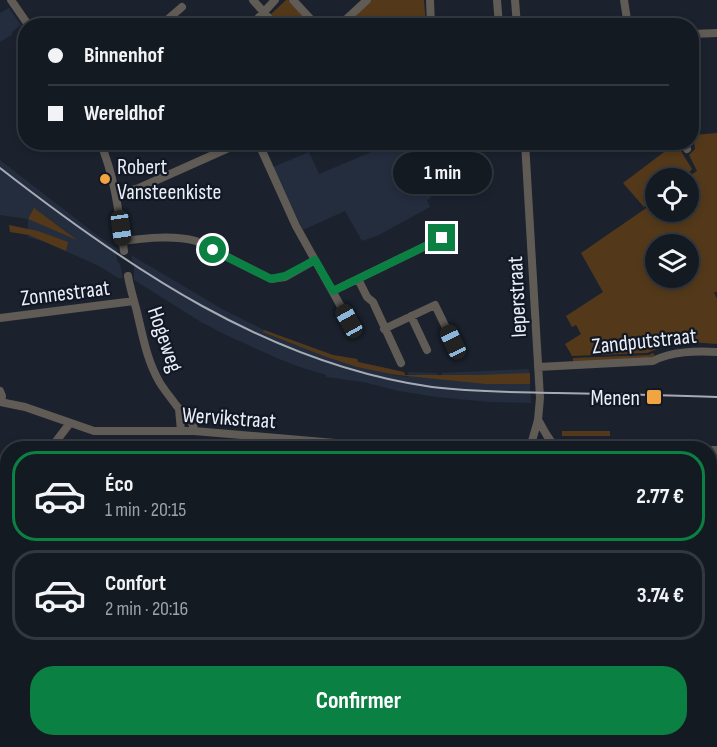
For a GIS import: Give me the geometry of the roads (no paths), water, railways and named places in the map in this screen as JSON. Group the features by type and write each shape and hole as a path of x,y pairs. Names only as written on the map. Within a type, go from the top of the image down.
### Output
{"street":[{"path":"11,0 23,18"},
{"path":"253,0 269,18"},
{"path":"258,18 275,0"},
{"path":"293,0 308,18"},
{"path":"348,18 367,0"},
{"path":"430,0 431,18"},
{"path":"497,0 498,18"},
{"path":"515,0 516,18"},
{"path":"624,0 627,18"},
{"path":"169,18 182,7"},
{"path":"699,34 717,33"},
{"path":"104,150 116,194 124,251"},
{"path":"116,194 139,188 224,150"},
{"path":"262,150 293,221 349,321"},
{"name":"Ieperstraat","path":"525,150 540,400 532,441"},
{"path":"123,241 185,238 196,241 271,279 285,276 315,260"},
{"path":"333,291 442,238"},
{"name":"Hogeweg","path":"128,276 150,363 179,409 189,418 194,431"},
{"path":"358,279 367,297 373,302 400,363"},
{"name":"Zonnestraat","path":"0,318 134,301"},
{"path":"384,329 435,305 453,342"},
{"path":"411,316 427,350"},
{"name":"Zandputstraat","path":"538,367 653,362 664,356 682,353 717,352"},
{"path":"0,391 2,396 0,402"},
{"name":"Wervikstraat","path":"0,402 33,409 94,431 194,431 312,441"},
{"name":"Hogeweg","path":"179,409 181,431"},
{"path":"537,420 549,441"},
{"path":"56,441 70,423"}],"railway":[{"path":"0,168 98,241 149,275 257,334 313,357 372,375 447,389 717,397"}],"place":[{"name":"Robert Vansteenkiste","path":"105,179"},
{"name":"Menen","path":"654,397"}]}
